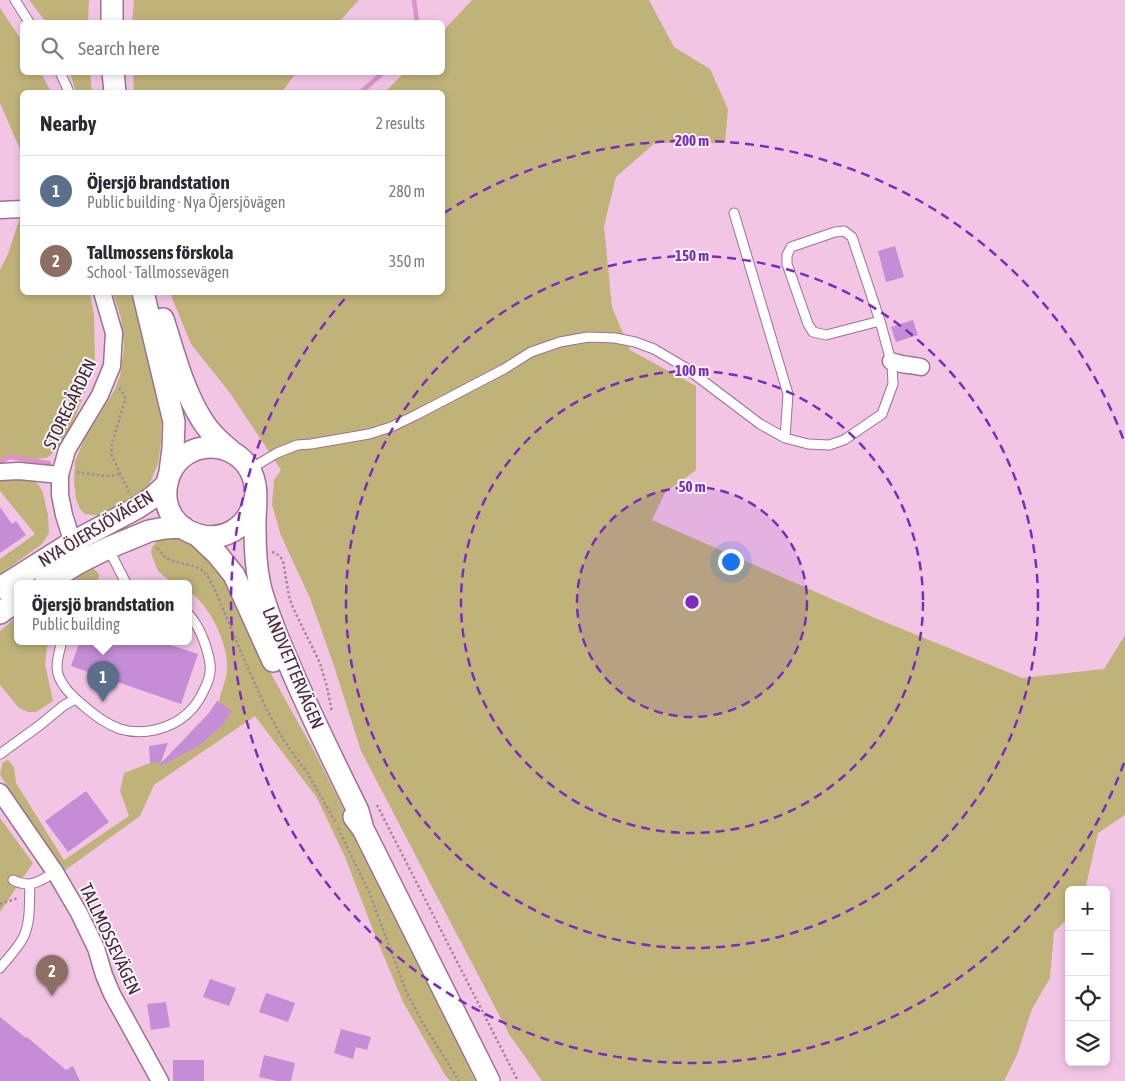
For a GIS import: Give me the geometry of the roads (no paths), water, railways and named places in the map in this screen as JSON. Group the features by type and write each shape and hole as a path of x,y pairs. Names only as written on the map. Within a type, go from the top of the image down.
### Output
{"street":[{"path":"112,0 112,20"},
{"path":"113,75 115,90"},
{"path":"0,210 20,209"},
{"name":"STOREGÅRDEN","path":"78,552 64,515 60,495 60,473 67,450 100,395 112,366 114,333 103,295"},
{"name":"LANDVETTERVÄGEN","path":"144,295 174,422 174,448 166,497 169,508 174,519 225,563 234,575 286,687 351,814 363,829"},
{"path":"155,295 190,399 202,422 219,441 242,459 250,470"},
{"path":"891,361 900,365 910,364 922,367"},
{"path":"168,479 180,459 194,450 210,447 221,448 231,452"},
{"name":"LANDVETTERVÄGEN","path":"250,470 255,484 254,529 260,584 280,643 302,697 358,811 363,829 489,1081"},
{"name":"STOREGÅRDEN","path":"0,472 60,473"},
{"name":"NYA ÖJERSJÖVÄGEN","path":"49,580 78,552 152,498 168,479"},
{"path":"190,531 205,536 220,536 234,530 241,525 250,513 255,499"},
{"name":"NYA ÖJERSJÖVÄGEN","path":"17,580 78,552 108,548 148,531 165,528 190,531"},
{"name":"NYA ÖJERSJÖVÄGEN","path":"0,588 14,582"},
{"path":"0,613 14,603"},
{"name":"TALLMOSSEVÄGEN","path":"0,792 69,894 96,948 112,994 160,1081"}],"lane":[{"path":"15,0 29,20"},
{"path":"61,75 68,90"},
{"path":"734,214 788,394 785,438"},
{"path":"250,470 277,453 297,445 359,436 391,427 495,373 531,352 560,342 588,337 614,338 635,342 654,349 686,368 760,424 785,438 808,444 829,445 844,440 884,416 893,384 891,361 880,321 852,237 844,231 835,232 791,247 787,255 787,264 808,324 813,332 826,335 880,321"},
{"path":"108,548 124,580"},
{"path":"61,645 57,670 60,680 75,699 106,723 122,730 140,732 157,730 174,723 188,713 200,699 207,683 211,666 201,632 192,620"},
{"path":"0,754 75,699"},
{"path":"13,880 20,884 30,884 40,882 55,872"},
{"path":"0,968 24,936 27,925 30,884"}],"waterway":[{"path":"414,0 417,20"},
{"path":"363,90 381,75"},
{"path":"0,462 9,457 49,463"}],"place":[{"name":"Öjersjö brandstation","path":"103,702"},
{"name":"Tallmossens förskola","path":"52,996"}]}
